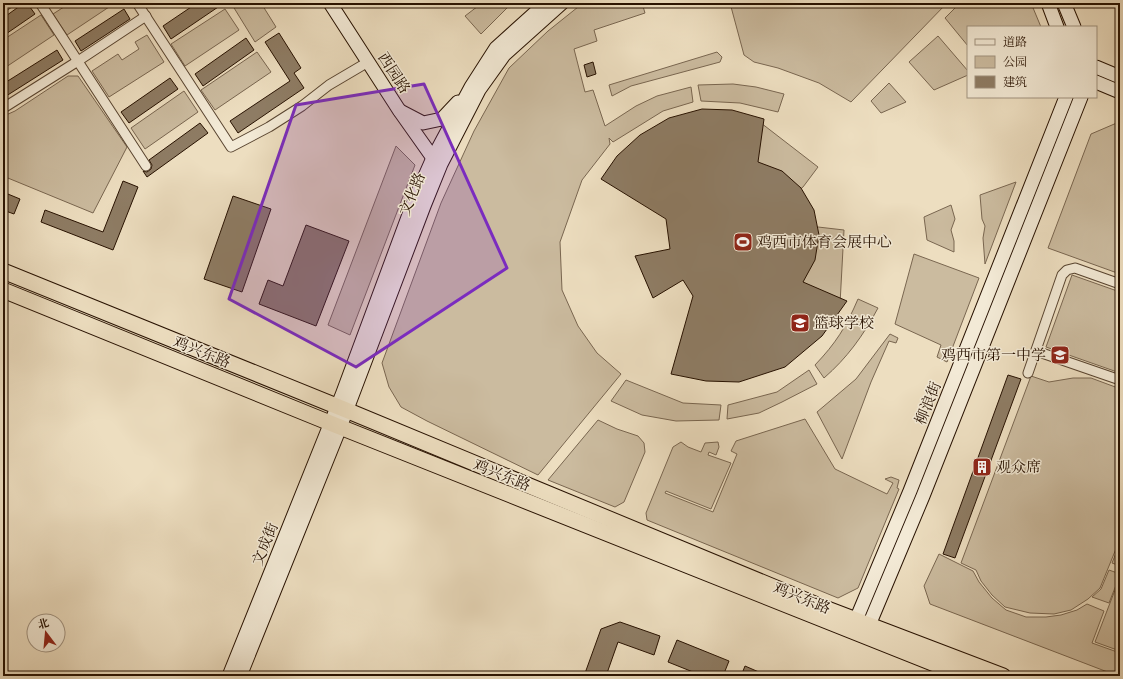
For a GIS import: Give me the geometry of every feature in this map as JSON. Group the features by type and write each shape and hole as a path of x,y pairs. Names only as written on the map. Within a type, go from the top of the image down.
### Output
{"highway":[{"name":"鸡兴东路","path":"3,271 342,408 815,604 965,676"},
{"name":"鸡兴东路","path":"3,290 335,425 861,626 1003,676"}],"main road":[{"name":"西园路","path":"330,3 399,110 433,158"},
{"name":"文化路","path":"342,408 414,201 433,158 471,88 496,48 546,3"},
{"name":"文化路","path":"335,425 441,164 480,90 504,55 562,3"},
{"path":"1048,3 1057,26"},
{"path":"1064,3 1074,26"},
{"path":"1097,67 1120,77"},
{"path":"1097,82 1120,92"},
{"path":"399,110 423,123 442,119 471,88"},
{"name":"柳浪街","path":"861,626 910,491 1066,98"},
{"name":"柳浪街","path":"861,626 923,496 1081,98"},
{"name":"文成街","path":"229,676 335,425"},
{"name":"文成街","path":"240,676 335,425"}],"street":[{"path":"3,7 9,3"},
{"path":"40,3 146,166"},
{"path":"137,3 231,146 268,127 368,62"},
{"path":"3,107 78,61 146,16"},
{"path":"1028,373 1062,275 1066,270 1075,268 1120,284"},
{"path":"1036,351 1120,380"}],"highlighted area":[{"path":"424,84 507,268 356,367 229,299 296,105"}],"green space":[{"path":"70,3 115,3 67,35 53,14"},
{"path":"231,3 261,3 276,27 255,42"},
{"path":"482,3 512,3 481,34 465,16"},
{"path":"583,3 642,3 645,13 594,30 597,41 574,49 585,92 593,90 605,126 636,106 657,96 691,87 693,102 663,111 613,142 609,138 610,144 582,180 560,242 562,290 578,326 597,353 621,374 538,475 401,407 389,387 382,363 441,203 474,131 509,68 548,31"},
{"path":"730,3 947,3 851,102 819,83 778,68 754,62 744,55"},
{"path":"960,3 1031,3 1041,26 967,26 967,45 945,18"},
{"path":"225,9 239,30 185,66 171,44"},
{"path":"41,15 54,35 3,69 3,40"},
{"path":"147,35 164,62 109,97 92,71 118,54 122,60 139,49 135,42"},
{"path":"938,36 967,70 967,75 934,90 909,62"},
{"path":"257,52 271,72 215,110 201,90"},
{"path":"717,52 722,57 720,62 631,86 612,96 609,85"},
{"path":"68,76 78,76 127,147 93,213 3,176 3,115 15,111"},
{"path":"889,83 906,102 881,113 871,101"},
{"path":"733,84 756,87 784,94 778,112 740,103 701,101 698,85"},
{"path":"184,91 198,112 145,149 131,128"},
{"path":"1119,122 1120,274 1048,248 1091,134"},
{"path":"761,123 818,167 803,187 786,200 746,168"},
{"path":"396,146 415,165 350,335 328,325"},
{"path":"1016,182 985,264 983,238 985,226 982,219 980,195"},
{"path":"951,205 955,219 951,230 954,241 954,252 927,240 924,217"},
{"path":"818,227 844,230 840,304 796,282 799,232"},
{"path":"914,254 979,278 947,362 937,357 941,345 895,324"},
{"path":"1072,275 1120,292 1120,373 1046,347"},
{"path":"858,299 878,308 854,346 840,363 824,378 815,365 840,334"},
{"path":"890,334 898,338 896,343 889,341 871,382 842,459 817,412 856,379"},
{"path":"809,370 817,384 759,413 727,419 728,405 777,392"},
{"path":"1031,376 1049,382 1073,378 1091,378 1120,389 1120,539 1100,588 1088,599 1071,610 1054,614 1030,613 1005,607 992,595 981,581 976,570 961,563"},
{"path":"626,380 683,403 721,405 719,420 676,421 642,415 611,401"},
{"path":"805,419 835,469 887,494 893,483 885,479 891,477 899,480 897,488 899,489 858,588 838,598 647,520 646,513 673,447 681,442 688,447 701,452 705,443 718,442 719,447 716,455 709,452 708,455 731,463 711,509 666,491 665,493 713,512 737,454 731,451 736,441"},
{"path":"598,420 617,429 638,436 644,443 645,452 624,502 615,507 548,480"},
{"path":"1120,543 1120,566 1112,563"},
{"path":"939,554 973,571 979,582 992,598 1006,610 1026,617 1061,615 1077,610 1087,604 1104,611 1092,643 1120,653 1120,676 930,604 924,586"},
{"path":"1109,570 1120,575 1109,603 1092,597 1101,589"},
{"path":"1120,577 1120,651 1095,642"}],"building":[{"path":"24,3 27,3 35,14 3,36 3,18"},
{"path":"197,3 224,3 171,39 163,26"},
{"path":"124,9 130,19 81,51 75,41"},
{"path":"279,33 301,68 294,73 304,88 238,133 230,121 290,81 265,42"},
{"path":"246,38 254,50 203,86 195,74"},
{"path":"57,50 63,60 3,98 3,84"},
{"path":"593,62 596,74 587,77 584,65"},
{"path":"170,78 178,89 129,123 121,112"},
{"name":"鸡西市体育会展中心","path":"702,109 732,110 764,119 758,162 782,171 801,188 814,210 819,235 815,260 803,282 847,301 822,336 785,367 739,382 706,381 671,374 693,296 683,280 653,298 635,256 670,249 666,219 601,179 617,156 640,135 669,118"},
{"path":"200,123 208,133 147,177 143,171 147,172 151,169 152,165 149,160"},
{"path":"123,181 138,187 113,250 41,222 45,210 103,232"},
{"path":"3,192 20,199 14,214 3,210"},
{"path":"233,196 271,209 242,292 204,279"},
{"path":"306,225 349,241 316,326 259,304 268,280 283,286"},
{"name":"观众席","path":"1008,375 1021,379 955,558 943,554"},
{"path":"620,622 660,636 654,655 618,642 606,676 584,676 601,629"},
{"path":"677,640 729,661 723,676 703,676 668,662"},
{"path":"745,666 768,676 741,676"}],"place":[{"name":"鸡西市体育会展中心","path":"743,242"},
{"name":"篮球学校","path":"800,323"},
{"name":"鸡西市第一中学","path":"1060,355"},
{"name":"观众席","path":"982,467"}]}
